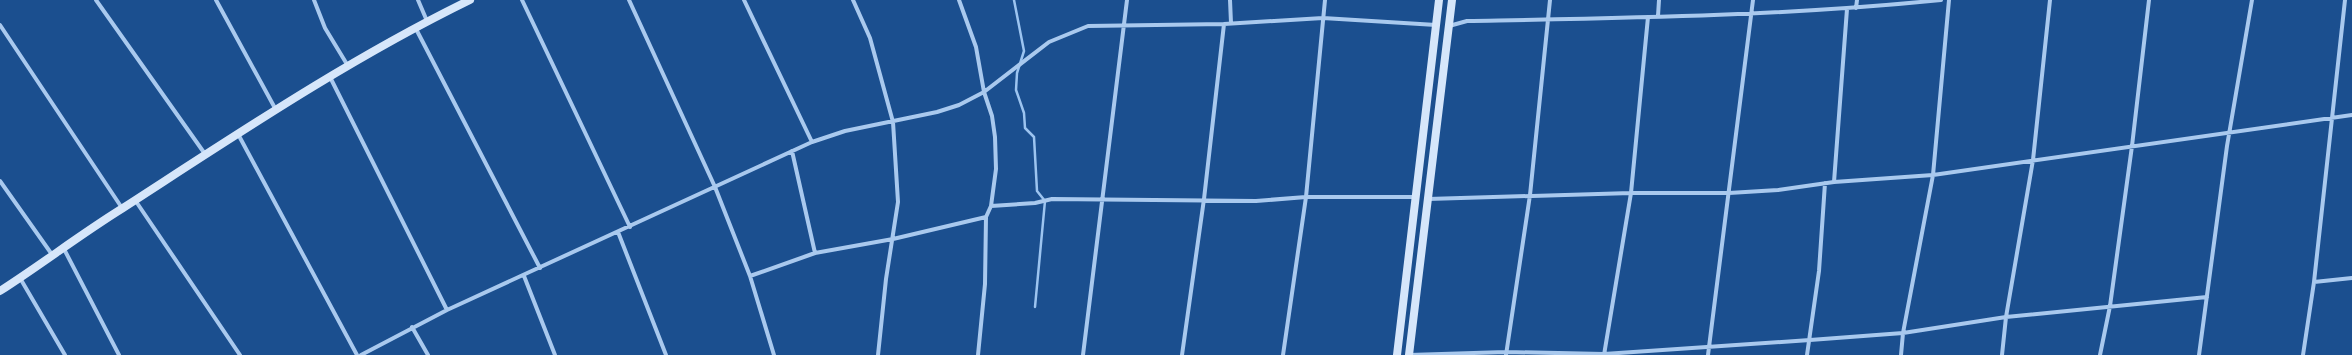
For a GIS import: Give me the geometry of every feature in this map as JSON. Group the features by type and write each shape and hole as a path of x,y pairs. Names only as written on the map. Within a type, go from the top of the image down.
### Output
{"main road":[{"path":"0,291 64,249 122,208 276,110 415,26 470,0"},
{"path":"1397,355 1439,0"},
{"path":"1409,355 1452,0"}],"street":[{"path":"96,0 205,154"},
{"path":"216,0 276,110"},
{"path":"314,0 325,28 348,66"},
{"path":"418,0 427,21"},
{"path":"522,0 630,227"},
{"path":"629,0 715,187 750,276 774,355"},
{"path":"744,0 812,142"},
{"path":"853,0 870,38 893,122 898,202 886,279 878,355"},
{"path":"959,0 976,47 984,92 992,116 995,137 996,169 991,206 986,217 985,284 978,355"},
{"path":"1083,355 1101,200 1127,0"},
{"path":"1230,0 1231,23"},
{"path":"1282,355 1306,196 1325,0"},
{"path":"1506,353 1530,195 1550,0"},
{"path":"1658,16 1659,0"},
{"path":"1708,355 1753,0"},
{"path":"1856,0 1856,8"},
{"path":"1449,26 1467,21 1751,15 1848,9 1941,0"},
{"path":"1901,355 1903,333 1934,175 1949,0"},
{"path":"2002,355 2006,317 2033,160 2050,0"},
{"path":"2100,355 2110,306 2132,146 2149,0"},
{"path":"2199,355 2230,132 2252,0"},
{"path":"2303,355 2314,282 2345,0"},
{"path":"1834,182 1848,9"},
{"path":"1604,354 1631,192 1648,17"},
{"path":"361,355 447,310 524,276 812,142 845,131 937,112 959,105 984,92 1030,54 1067,33 1088,26 1125,24 1224,24 1323,18 1437,25"},
{"path":"1182,355 1204,199 1224,24"},
{"path":"0,25 122,208"},
{"path":"415,26 540,268"},
{"path":"330,77 447,310"},
{"path":"1427,199 1631,192 1729,193 1778,190 1834,182 1934,175 2352,115"},
{"path":"238,134 357,355"},
{"path":"792,151 815,253"},
{"path":"0,181 53,256"},
{"path":"1807,355 1819,271 1825,183"},
{"path":"991,206 1035,203 1052,199 1204,199 1256,201 1306,196 1415,197"},
{"path":"135,200 240,355"},
{"path":"750,276 815,253 893,239 986,217"},
{"path":"618,232 666,355"},
{"path":"64,249 119,355"},
{"path":"524,276 556,355"},
{"path":"20,278 65,355"},
{"path":"2314,282 2352,278"},
{"path":"1409,355 1506,353 1604,354 1810,340 1903,333 2006,317 2207,297"},
{"path":"412,327 428,355"}],"waterway":[{"path":"1014,0 1024,51 1017,73 1016,90 1024,113 1025,128 1034,137 1037,191 1045,201 1035,307"}]}
